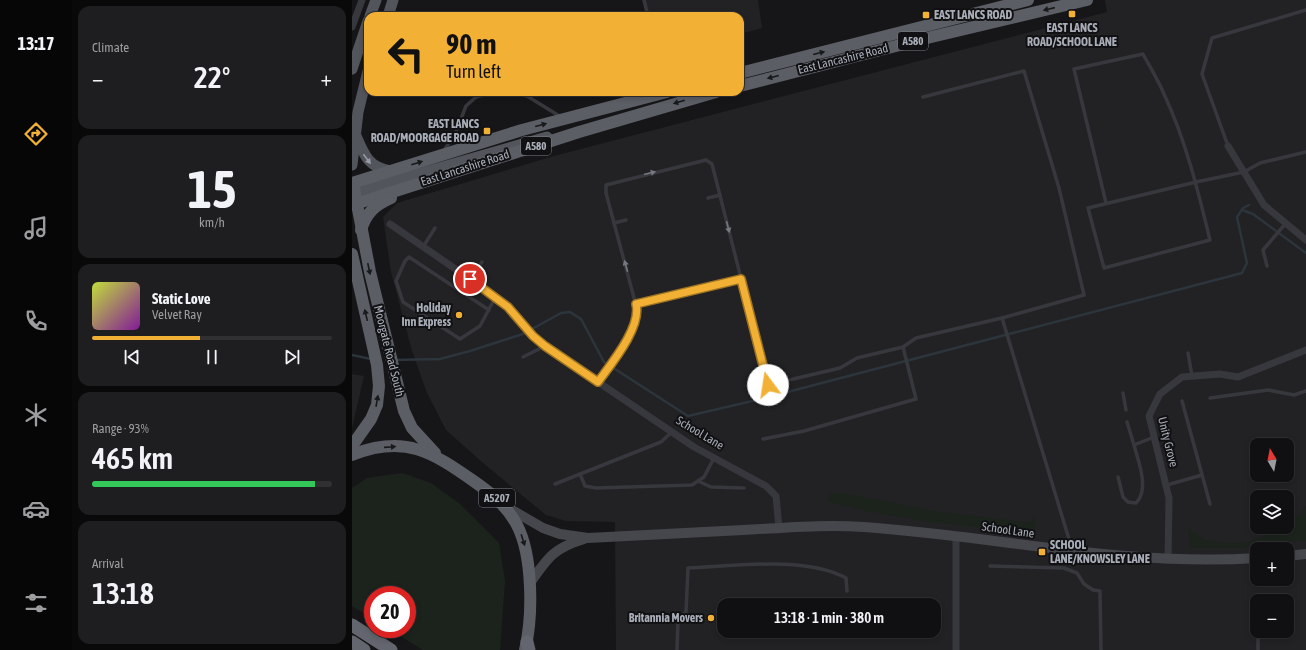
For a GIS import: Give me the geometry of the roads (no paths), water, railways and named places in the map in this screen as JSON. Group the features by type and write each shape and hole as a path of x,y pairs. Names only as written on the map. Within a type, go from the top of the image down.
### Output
{"highway":[{"name":"East Lancashire Road","path":"744,72 1028,0"},
{"name":"East Lancashire Road","path":"744,85 927,38 1087,0"},
{"name":"East Lancashire Road","path":"353,194 390,171 564,119 652,96"},
{"name":"East Lancashire Road","path":"353,194 481,163 579,132 702,96"},
{"path":"361,231 367,215 374,207 382,202 463,174 481,163"},
{"name":"A5207","path":"353,194 361,231"},
{"name":"Moorgate Road South","path":"361,231 404,411 412,428 425,444 442,459"},
{"name":"Moorgate Road South","path":"352,254 376,359 379,386 377,404 371,419 352,446"},
{"name":"A5207","path":"352,455 377,448 401,446 419,450 442,459 505,506 517,524 524,542 530,583 527,647"},
{"path":"352,625 391,650"},
{"path":"352,642 364,650"}],"main road":[{"path":"372,12 376,0"},
{"path":"389,12 393,0"},
{"path":"352,69 364,33"},
{"path":"352,165 358,112 364,87"},
{"path":"353,194 554,134 579,132"},
{"path":"355,134 367,160 375,167 390,171"},
{"name":"A5207","path":"352,170 353,194"},
{"name":"School Lane","path":"505,506 543,528 560,534 588,538 779,528 861,526 956,536 1072,552 1132,558 1250,558"},
{"name":"School Lane","path":"530,583 545,561 556,550 567,544 588,538"},
{"path":"1294,555 1306,554"}],"street":[{"path":"352,27 362,0"},
{"path":"1228,146 1264,205 1285,225 1306,240"},
{"name":"School Lane","path":"390,224 508,307 533,336 545,346 694,447 773,491 778,503 779,528"},
{"name":"Unity Grove","path":"1168,559 1169,498 1149,416 1160,394 1182,377 1220,374 1238,377 1306,350"},
{"path":"956,536 956,650"}],"lane":[{"path":"644,0 647,12"},
{"path":"1228,146 1202,74 1212,38 1306,10"},
{"path":"1106,203 1074,69 1143,54 1164,94 1181,135 1196,182 1210,240 1104,268 1088,208 1196,182 1244,172 1260,163 1306,152"},
{"path":"598,382 630,337 637,309 605,188 608,183 706,160 712,164 768,385 840,368 857,358 904,347 916,338 1002,318 1084,295 1059,188 1024,71 923,97"},
{"path":"441,155 455,134 466,106 476,96"},
{"path":"527,96 564,119"},
{"path":"708,198 720,195"},
{"path":"614,223 626,220"},
{"path":"1268,266 1263,250 1285,225"},
{"path":"423,247 435,228"},
{"path":"489,310 409,257 405,261 396,281 402,302 460,339 480,326 496,298"},
{"path":"470,279 482,262"},
{"path":"636,304 741,279"},
{"path":"1002,318 1072,552"},
{"path":"523,357 545,346"},
{"path":"763,439 804,431 916,399 904,347"},
{"path":"1188,353 1192,376"},
{"path":"1210,398 1268,390 1294,394 1306,392"},
{"path":"1123,393 1126,410"},
{"path":"1182,401 1210,504"},
{"path":"1118,477 1123,497 1128,502 1136,503 1140,498 1142,486 1134,445 1127,422"},
{"path":"555,484 661,442 672,432"},
{"path":"1134,445 1154,437"},
{"path":"580,474 585,486 596,488 692,486 704,477 714,457"},
{"path":"1167,485 1202,475"},
{"path":"698,481 711,487 744,488"},
{"path":"677,650 678,620 686,612 688,568 782,564 810,566 832,571 846,578 847,591"},
{"path":"990,566 1064,568 1077,573 1084,584 1093,590 1100,591 1101,650"},
{"path":"1258,638 1258,650"}],"waterway":[{"path":"776,395 1242,273 1247,263 1237,217 1243,208 1249,205"},
{"path":"1242,210 1253,214 1306,253"},
{"path":"394,360 440,359 470,351 523,334 561,313 570,312 581,319 604,362 688,416 765,398"},
{"path":"352,355 371,359"}],"place":[{"name":"EAST LANCS ROAD/SCHOOL LANE","path":"1072,14"},
{"name":"EAST LANCS ROAD","path":"926,15"},
{"name":"EAST LANCS ROAD/MOORGAGE ROAD","path":"487,131"},
{"name":"Holiday Inn Express","path":"459,315"},
{"name":"SCHOOL LANE/KNOWSLEY LANE","path":"1042,552"},
{"name":"Britannia Movers","path":"711,618"}]}
